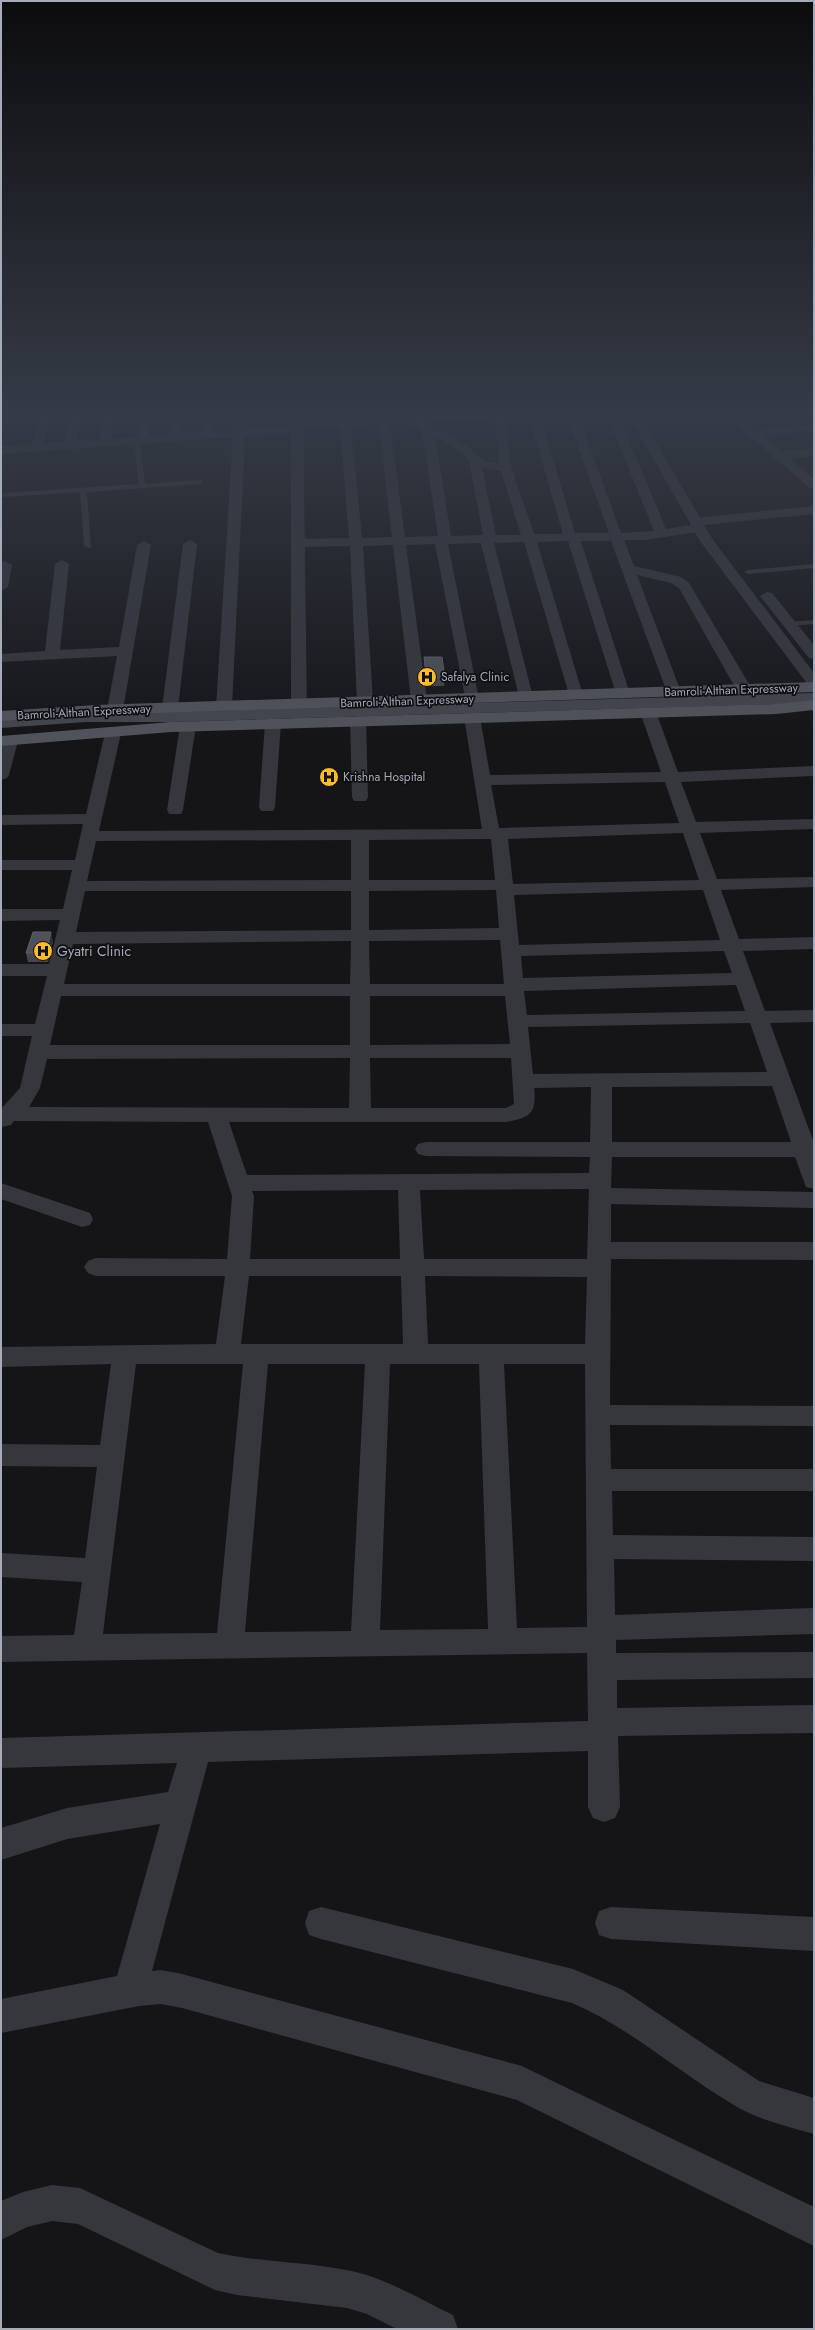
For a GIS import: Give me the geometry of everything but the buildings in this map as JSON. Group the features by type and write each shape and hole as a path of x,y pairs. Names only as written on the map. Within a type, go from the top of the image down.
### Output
{"main road":[{"name":"Bamroli-Althan Expressway","path":"171,713 224,707 300,713 365,702 744,689 814,695"},
{"name":"Bamroli-Althan Expressway","path":"1,716 115,710 171,713 300,713 814,695"},
{"path":"4,739 113,733 188,726 273,723 300,713 358,721 776,709 814,695"},
{"path":"1,723 171,713"},
{"path":"4,739 83,728 171,713"}],"street":[{"path":"224,707 230,623 234,521"},
{"path":"297,521 300,713"},
{"path":"354,521 365,702"},
{"path":"397,521 419,700"},
{"path":"441,521 472,699"},
{"path":"485,521 525,697"},
{"path":"523,521 575,695"},
{"path":"566,521 622,694"},
{"path":"610,521 673,692"},
{"path":"656,521 661,533"},
{"path":"699,521 814,695"},
{"path":"700,521 701,524 717,532"},
{"path":"297,543 356,540 616,536 661,533 701,524 727,521"},
{"path":"171,713 190,544"},
{"path":"115,710 144,545"},
{"path":"739,561 814,655"},
{"path":"52,656 62,564"},
{"path":"1,587 5,565"},
{"path":"628,569 676,580 684,586 744,689"},
{"path":"1,658 125,651"},
{"path":"648,712 780,1079 809,1150 814,1181"},
{"path":"8,1110 360,1115 506,1115 517,1113 524,1107 524,1081 505,887 495,834 482,780 472,717"},
{"path":"358,721 360,797"},
{"path":"267,807 273,723"},
{"path":"175,810 188,726"},
{"path":"8,1110 30,1088 113,733"},
{"path":"1,775 4,739"},
{"path":"482,780 672,777 814,771"},
{"path":"1,820 91,828 360,834 495,834 814,824"},
{"path":"360,834 361,936 358,990 361,1052 360,1115"},
{"path":"1,865 82,865"},
{"path":"77,886 505,887 710,885 814,882"},
{"path":"1,915 71,914"},
{"path":"65,938 361,936 510,943 732,945 814,943"},
{"path":"1,970 58,970"},
{"path":"53,990 358,990 514,987 744,979"},
{"path":"518,1021 814,1016"},
{"path":"1,1030 44,1030"},
{"path":"39,1052 521,1051"},
{"path":"524,1081 780,1079"},
{"path":"602,1080 598,1354 598,1480 604,1807"},
{"path":"216,1114 239,1183 243,1204 238,1267 227,1354"},
{"path":"426,1149 809,1150"},
{"path":"239,1183 409,1182 600,1189 814,1200"},
{"path":"409,1182 416,1355"},
{"path":"1,1191 82,1219"},
{"path":"96,1267 412,1268 814,1251"},
{"path":"1,1357 125,1354 598,1354"},
{"path":"86,1648 125,1354"},
{"path":"230,1645 256,1354"},
{"path":"365,1644 378,1354"},
{"path":"491,1355 503,1642"},
{"path":"598,1415 814,1416"},
{"path":"1,1455 111,1456"},
{"path":"598,1480 814,1480"},
{"path":"599,1547 814,1549"},
{"path":"1,1565 96,1571"},
{"path":"601,1645 814,1621"},
{"path":"1,1649 503,1642 601,1645 814,1665"},
{"path":"1,1753 196,1748 814,1719"},
{"path":"130,1991 196,1748"},
{"path":"1,1844 33,1831 60,1824 180,1806"},
{"path":"321,1923 573,1986 611,2002 747,2093 766,2102 814,2116"},
{"path":"611,1923 814,1934"},
{"path":"1,2016 130,1991 161,1987 182,1991 522,2084 814,2227"},
{"path":"1,2221 22,2210 52,2203 80,2206 215,2270 237,2276 347,2289 373,2297 439,2329"}],"lane":[{"path":"86,521 88,546"},
{"path":"748,572 814,566"},
{"path":"789,624 814,622"}],"place":[{"name":"Safalya Clinic","path":"427,677"},
{"name":"Krishna Hospital","path":"329,777"},
{"name":"Gyatri Clinic","path":"43,951"}]}
